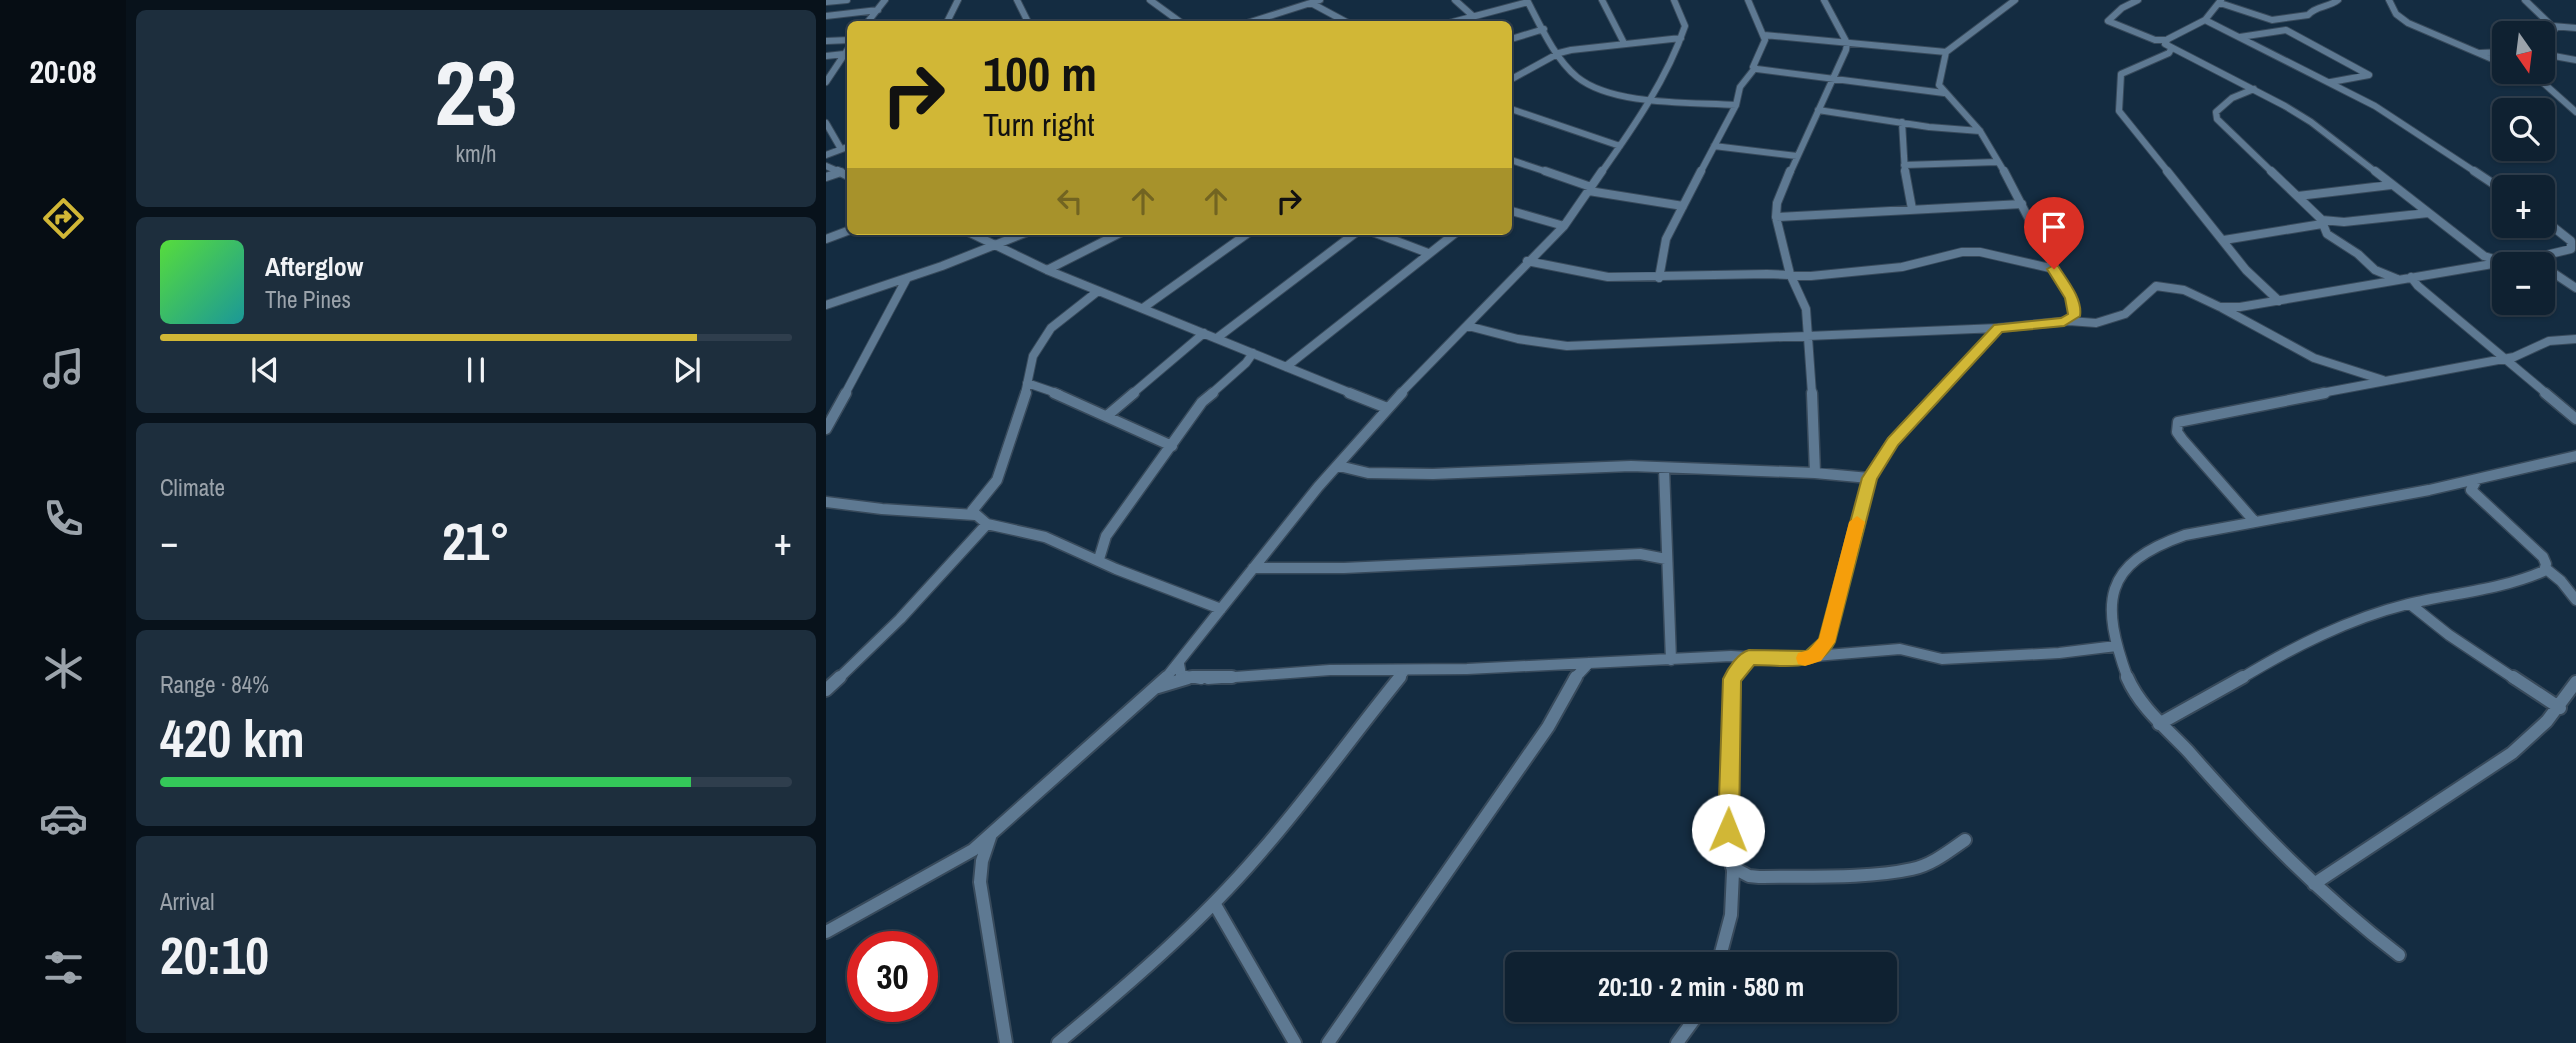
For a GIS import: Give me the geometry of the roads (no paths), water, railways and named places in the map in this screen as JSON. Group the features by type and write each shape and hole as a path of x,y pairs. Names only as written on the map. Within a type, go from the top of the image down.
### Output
{"street":[{"path":"826,2 847,0"},
{"path":"869,21 885,0"},
{"path":"948,21 958,0"},
{"path":"1026,0 1018,1 1027,21"},
{"path":"1254,21 1320,0"},
{"path":"1455,0 1474,18"},
{"path":"1602,0 1624,43"},
{"path":"826,932 973,850 1156,688 1178,664 1253,568 1387,408 1468,326 1527,261 1564,226 1650,98 1681,38 1685,26 1674,0"},
{"path":"1659,278 1666,239 1736,105 1740,87 1755,68 1754,62 1764,45 1764,36 1748,0"},
{"path":"1815,473 1811,351 1806,336 1806,309 1790,274 1776,217 1776,203 1831,79 1845,56 1847,43 1824,0"},
{"path":"2015,0 1946,52 1939,85 1980,131 2022,204 2075,308 2074,316 2069,321"},
{"path":"2138,0 2122,8 2108,21 2155,40 2166,40 2205,20 2220,2 2276,20 2308,16 2315,8 2332,5 2338,0"},
{"path":"2389,0 2396,14 2408,23 2492,58"},
{"path":"2525,0 2554,27 2576,28"},
{"path":"1154,1 1179,21"},
{"path":"1460,21 1527,1 1577,77 1599,89 1650,98 1736,105"},
{"path":"1311,3 1344,21"},
{"path":"826,16 878,10"},
{"path":"2205,20 2375,106 2492,183"},
{"path":"1512,39 1544,29"},
{"path":"2240,37 2289,31 2368,75 2331,82"},
{"path":"1764,36 1946,52"},
{"path":"1512,80 1559,53 1681,38"},
{"path":"826,41 847,40"},
{"path":"2166,40 2165,44 2171,49 2254,89 2311,122 2484,256 2492,258"},
{"path":"2171,49 2125,69 2121,74 2119,111 2246,270 2279,301"},
{"path":"826,82 830,71 847,50"},
{"path":"2480,53 2492,52"},
{"path":"826,56 844,54"},
{"path":"2555,56 2576,60"},
{"path":"1755,68 1944,93"},
{"path":"2544,84 2576,112"},
{"path":"2254,89 2222,104 2215,115 2249,152 2322,222 2328,234 2358,254 2375,270 2401,280"},
{"path":"1512,109 1620,146"},
{"path":"1818,110 1980,131"},
{"path":"1902,122 1904,165 1912,209"},
{"path":"826,123 841,149"},
{"path":"1714,146 1797,156"},
{"path":"826,155 847,147"},
{"path":"1512,160 1590,189 1683,206"},
{"path":"1904,165 1997,162"},
{"path":"826,166 847,175"},
{"path":"826,177 841,172"},
{"path":"2298,197 2391,185"},
{"path":"1776,217 2022,204"},
{"path":"1512,211 1564,226"},
{"path":"2224,240 2322,222 2335,223 2410,212 2428,213"},
{"path":"2555,229 2571,242 2572,246 2571,250 2555,253"},
{"path":"826,239 847,231"},
{"path":"974,235 1047,271 1387,408"},
{"path":"826,305 1021,235"},
{"path":"1047,271 1113,235"},
{"path":"1143,308 1245,235"},
{"path":"1217,338 1353,235"},
{"path":"1381,235 1428,253"},
{"path":"1286,367 1453,235"},
{"path":"1527,261 1608,277 1790,274 1811,276 1884,269 1962,252 1980,252 2054,269"},
{"path":"2220,307 2279,301 2492,264"},
{"path":"2555,274 2576,288"},
{"path":"2411,277 2418,286 2576,419"},
{"path":"826,429 907,278"},
{"path":"1468,326 1518,339 1567,346 1981,329 2069,321 2096,323 2125,314 2148,290 2156,286 2184,290 2314,358 2387,381"},
{"path":"1098,290 1051,328 1033,356 1007,455 997,480 972,510 987,524 1045,537 1099,559 1116,569 1221,609"},
{"path":"1814,656 1827,642 1869,478 1893,441 1998,328"},
{"path":"1981,329 1987,340"},
{"path":"1108,415 1204,333"},
{"path":"2255,522 2182,439 2177,432 2178,422 2503,359 2549,341 2576,339"},
{"path":"1099,559 1106,536 1202,402 1245,363 1252,353"},
{"path":"1027,383 1062,394 1093,411 1108,415 1172,446"},
{"path":"2399,955 2336,906 2244,815 2184,747 2159,724 2132,688 2116,646 2114,587 2122,571 2166,541 2212,528 2400,496 2576,456"},
{"path":"1339,466 1352,471"},
{"path":"1330,475 1352,471 1433,474 1595,466 1815,473 1869,478"},
{"path":"1664,468 1671,660"},
{"path":"2477,479 2471,490 2543,557 2545,568 2561,581 2576,600"},
{"path":"826,502 882,509 975,515"},
{"path":"826,690 900,619 987,524"},
{"path":"1253,568 1344,568 1640,554 1666,559"},
{"path":"2159,724 2187,711 2315,637 2351,622 2410,604 2512,584 2545,568"},
{"path":"2410,604 2449,635 2560,708"},
{"path":"1156,688 1188,678 1330,670 1405,670 1749,657 1786,659 1900,649 1910,650 1929,659 1942,659 2059,653 2116,646"},
{"path":"1721,952 1731,915 1732,867 1728,830 1732,679 1749,657"},
{"path":"1328,1043 1548,727 1572,681 1589,663"},
{"path":"1178,664 1181,675 1188,678"},
{"path":"1058,1043 1115,995 1214,903 1277,832 1405,670"},
{"path":"2314,884 2498,764 2536,734 2560,708 2576,682"},
{"path":"991,834 982,861 980,882 1006,1043"},
{"path":"1732,867 1749,876 1786,877 1913,869 1933,861 1965,840"},
{"path":"1214,903 1296,1043"},
{"path":"1677,1043 1692,1022"}]}
